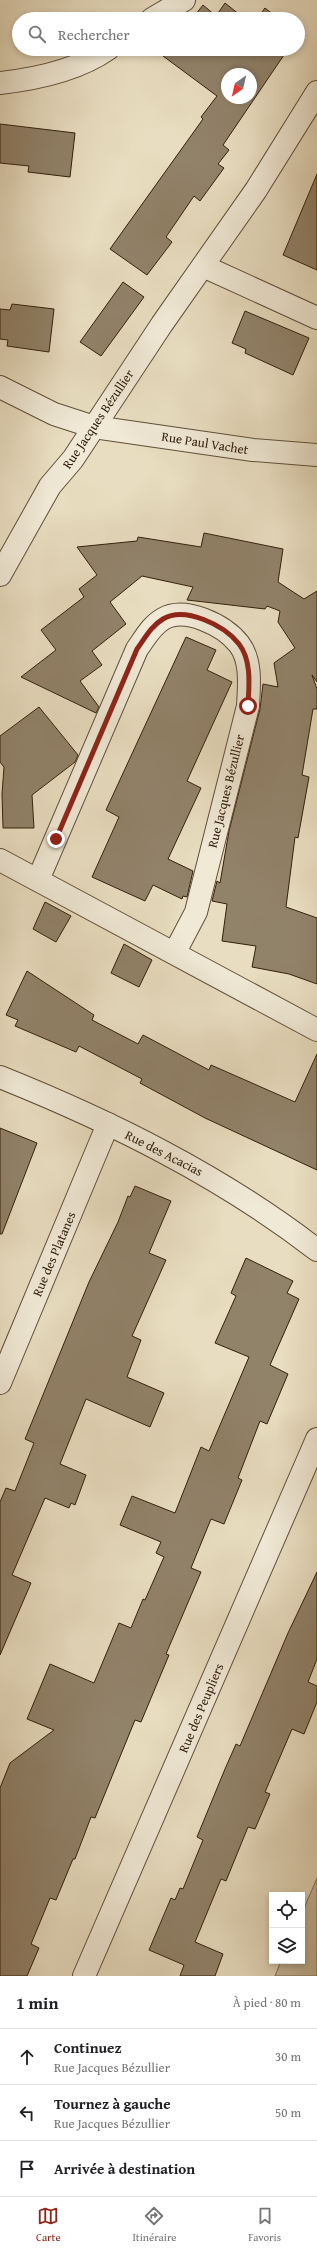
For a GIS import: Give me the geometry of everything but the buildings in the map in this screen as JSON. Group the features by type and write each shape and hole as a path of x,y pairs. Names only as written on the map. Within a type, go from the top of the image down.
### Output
{"street":[{"path":"164,12 184,0"},
{"path":"0,83 57,72 97,56"},
{"name":"Rue Jacques Bézullier","path":"0,575 50,486 72,459 268,171 317,92"},
{"path":"203,266 317,318"},
{"name":"Rue Paul Vachet","path":"0,387 54,414 94,427 253,450 317,455"},
{"name":"Rue Jacques Bézullier","path":"38,880 137,649 152,627 164,618 177,614 208,619 239,644 249,672 248,706 196,912 175,952"},
{"path":"0,860 175,952 317,1030"},
{"name":"Rue des Acacias","path":"0,1077 69,1104 232,1189 274,1216 317,1250"},
{"name":"Rue des Platanes","path":"0,1383 108,1124"},
{"name":"Rue des Peupliers","path":"84,1976 317,1439"}],"shaded area":[{"path":"317,1878 317,1976 275,1976 280,1964 305,1964 305,1906"}],"route":[{"path":"56,839 137,649 152,627 164,618 177,614 208,619 239,644 249,672 248,706"}]}
